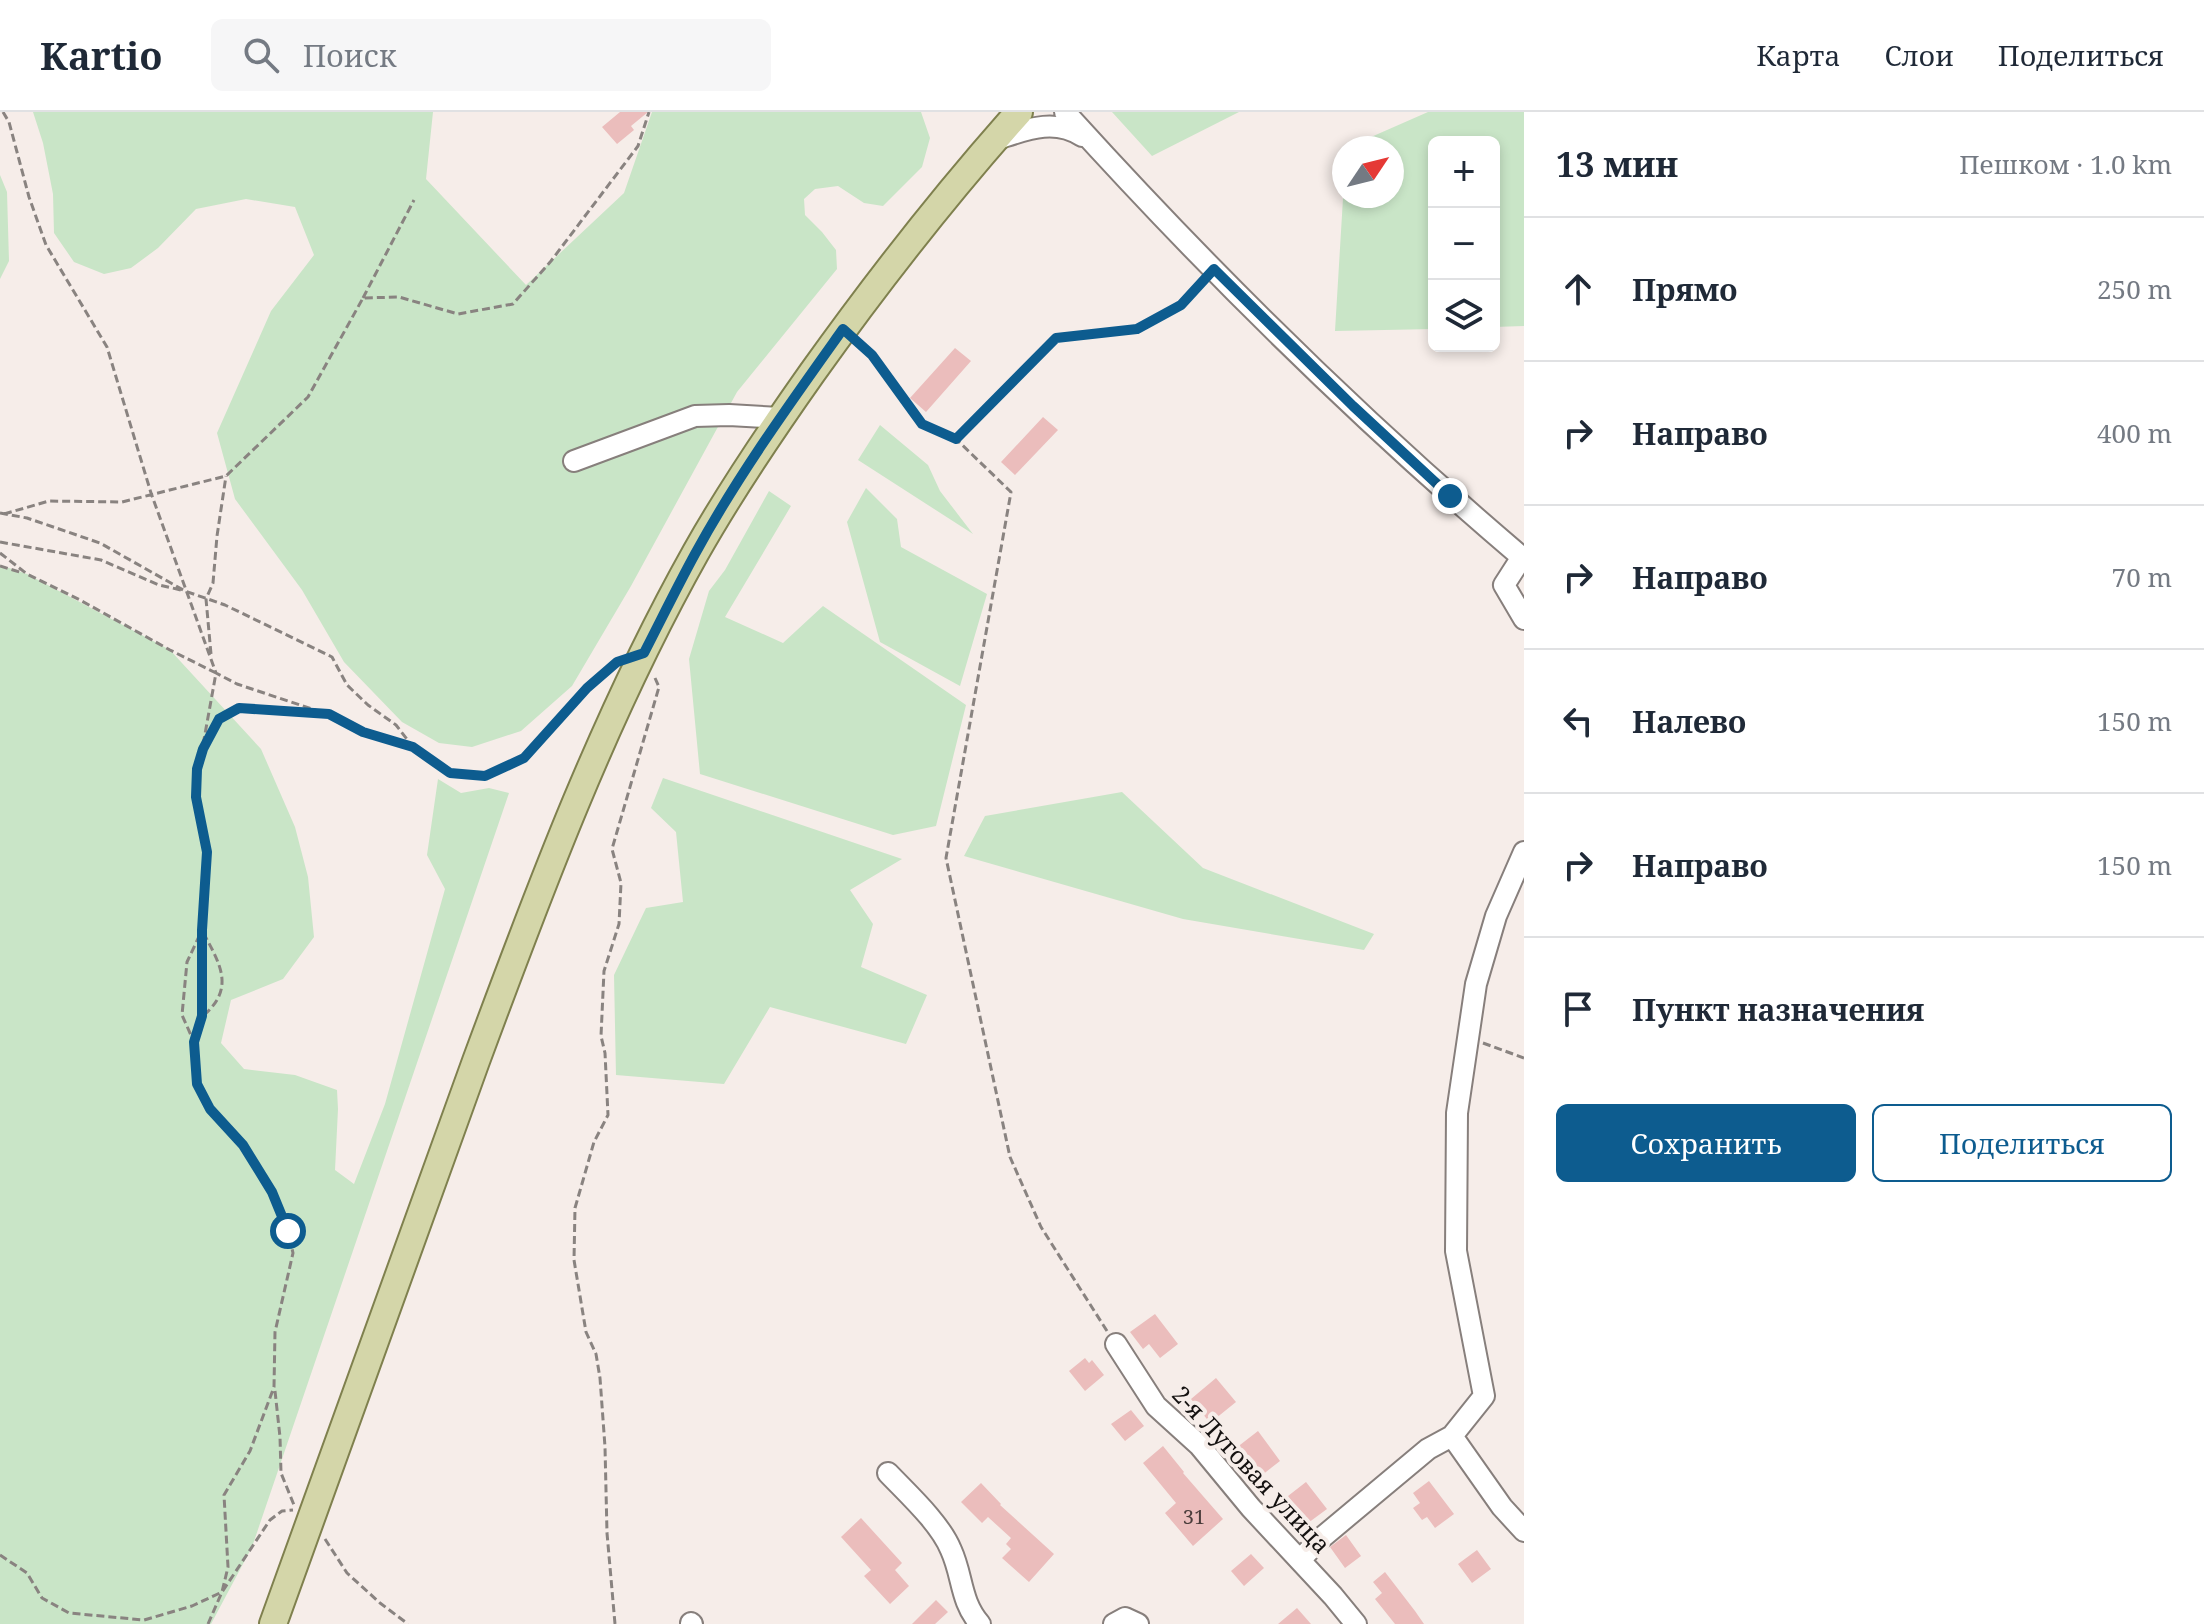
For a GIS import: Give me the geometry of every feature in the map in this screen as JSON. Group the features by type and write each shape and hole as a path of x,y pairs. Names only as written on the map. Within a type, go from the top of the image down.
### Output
{"main road":[{"path":"273,1624 394,1285 550,866 596,752 644,653 695,553 780,418 925,222 1019,112"}],"street":[{"path":"994,140 1008,112"},
{"path":"1065,112 1214,269 1353,406 1450,496 1523,558 1504,585 1524,619"},
{"path":"1085,112 1096,146"},
{"path":"994,140 1046,125 1076,132 1096,146"},
{"path":"574,461 695,416 780,418"},
{"path":"1300,1560 1319,1540 1428,1449 1452,1436 1484,1396 1456,1251 1457,1113 1476,984 1496,916 1524,852"},
{"name":"2-я Луговая улица","path":"1116,1344 1156,1406 1199,1445 1251,1508 1356,1624"},
{"path":"1452,1436 1502,1507 1524,1531"},
{"path":"888,1473 921,1508 949,1545 964,1598 980,1624"},
{"path":"1114,1624 1125,1618 1138,1624"}],"path":[{"path":"3,112 9,122 29,197 46,245 107,347 151,493 216,673 210,716 197,769 196,797 207,852 202,930 202,1016 194,1042"},
{"path":"363,298 399,297 458,314 513,304 551,261 638,146 649,112"},
{"path":"2,514 49,501 122,502 226,476 308,397 414,200"},
{"path":"956,439 1056,338 1137,329 1181,305 1214,269"},
{"path":"843,329 872,355 922,424 956,439 1011,492 946,858 1010,1157 1041,1227 1116,1344"},
{"path":"212,659 206,599 213,583 226,476"},
{"path":"2,514 27,518 100,543 185,591"},
{"path":"0,542 101,560 159,585 225,605 332,657 347,685 396,725 413,747 450,773 485,776 524,758 587,688 617,662 644,653 659,687 612,849 621,883 619,924 604,971 601,1036 605,1053 608,1115 594,1142 575,1208 574,1260 586,1332 596,1354 600,1378 607,1533 615,1624"},
{"path":"0,553 27,574"},
{"path":"0,566 27,574 80,600 237,684 329,714 363,732 413,747"},
{"path":"197,769 203,749 219,719 239,708 329,714"},
{"path":"202,930 224,979 216,1004 202,1016"},
{"path":"202,930 187,962 182,1015 194,1042 197,1084 210,1109 243,1145 272,1192 288,1231 293,1253 275,1332 274,1387 250,1451 224,1495 228,1567 222,1592"},
{"path":"1468,1037 1524,1058"},
{"path":"208,1624 222,1592 270,1520 282,1511 297,1510"},
{"path":"0,1555 27,1573 42,1598 69,1613 144,1620 192,1606 222,1592"}],"green space":[{"path":"33,112 433,112 426,179 526,285 624,193 652,112 921,112 930,138 922,167 883,206 864,203 838,186 815,189 804,199 805,215 836,250 837,269 737,392 631,586 572,686 521,731 472,747 439,743 402,722 344,662 302,590 235,499 217,433 271,311 314,255 295,207 246,199 196,209 158,248 131,268 104,274 74,262 54,233 53,194"},
{"path":"1112,112 1239,112 1152,156"},
{"path":"1428,112 1524,112 1524,326 1500,327 1500,136 1428,136 1428,329 1335,331 1342,208 1404,208 1404,136 1373,136"},
{"path":"0,175 7,192 9,261 0,279"},
{"path":"880,425 928,465 940,491 973,534 858,460"},
{"path":"866,488 897,519 901,547 987,594 960,686 880,642 847,522"},
{"path":"769,491 791,506 725,617 783,643 823,606 966,705 936,826 893,835 700,774 689,659 709,591 725,570"},
{"path":"0,565 27,574 170,650 261,749 295,827 308,877 314,937 283,979 231,1000 221,1043 244,1069 295,1075 337,1090 335,1170 354,1184 385,1104 445,889 427,855 438,779 461,793 489,788 509,793 252,1547 211,1624 0,1624"},
{"path":"663,778 902,859 850,890 873,924 861,967 927,995 906,1044 770,1007 724,1084 616,1075 614,975 646,908 683,902 676,832 651,808"},
{"path":"1122,792 1203,868 1374,934 1364,950 1183,919 964,856 985,816"}],"building":[{"path":"620,112 648,112 631,126 634,130 617,144 602,127"},
{"path":"955,348 971,361 926,412 910,398"},
{"path":"1043,417 1058,430 1015,475 1001,462"},
{"path":"1155,1314 1178,1344 1160,1358 1149,1344 1143,1349 1130,1332"},
{"path":"1085,1358 1089,1363 1092,1360 1104,1375 1085,1391 1069,1371"},
{"path":"1216,1378 1236,1402 1210,1423 1191,1399"},
{"path":"1131,1410 1144,1426 1125,1441 1111,1424"},
{"path":"1258,1431 1280,1461 1257,1479 1242,1458 1234,1464 1227,1455"},
{"path":"1163,1446 1223,1519 1193,1546 1165,1513 1176,1503 1143,1463"},
{"path":"1429,1481 1454,1514 1435,1528 1427,1517 1422,1520 1413,1508 1420,1503 1413,1493"},
{"path":"1306,1482 1327,1509 1308,1523 1288,1496"},
{"path":"981,1483 1000,1505 1054,1554 1029,1582 1002,1558 1011,1549 1006,1544 1011,1538 988,1517 982,1523 961,1502"},
{"path":"861,1518 902,1563 895,1570 909,1586 890,1604 864,1576 871,1570 841,1537"},
{"path":"1346,1535 1361,1556 1345,1568 1330,1547"},
{"path":"1477,1550 1491,1569 1472,1583 1458,1564"},
{"path":"1251,1554 1264,1568 1244,1586 1231,1571"},
{"path":"1385,1572 1424,1624 1395,1624 1375,1599 1382,1593 1373,1582"},
{"path":"936,1600 948,1612 935,1624 912,1624"},
{"path":"1297,1608 1311,1624 1278,1624"}],"route":[{"path":"288,1231 272,1192 243,1145 210,1109 197,1084 194,1042 202,1016 202,930 207,852 196,797 197,769 203,749 219,719 239,708 329,714 363,732 413,747 450,773 485,776 524,758 587,688 617,662 644,653 695,553 732,492 843,329 872,355 922,424 956,439 1056,338 1137,329 1181,305 1214,269 1450,496"}]}
